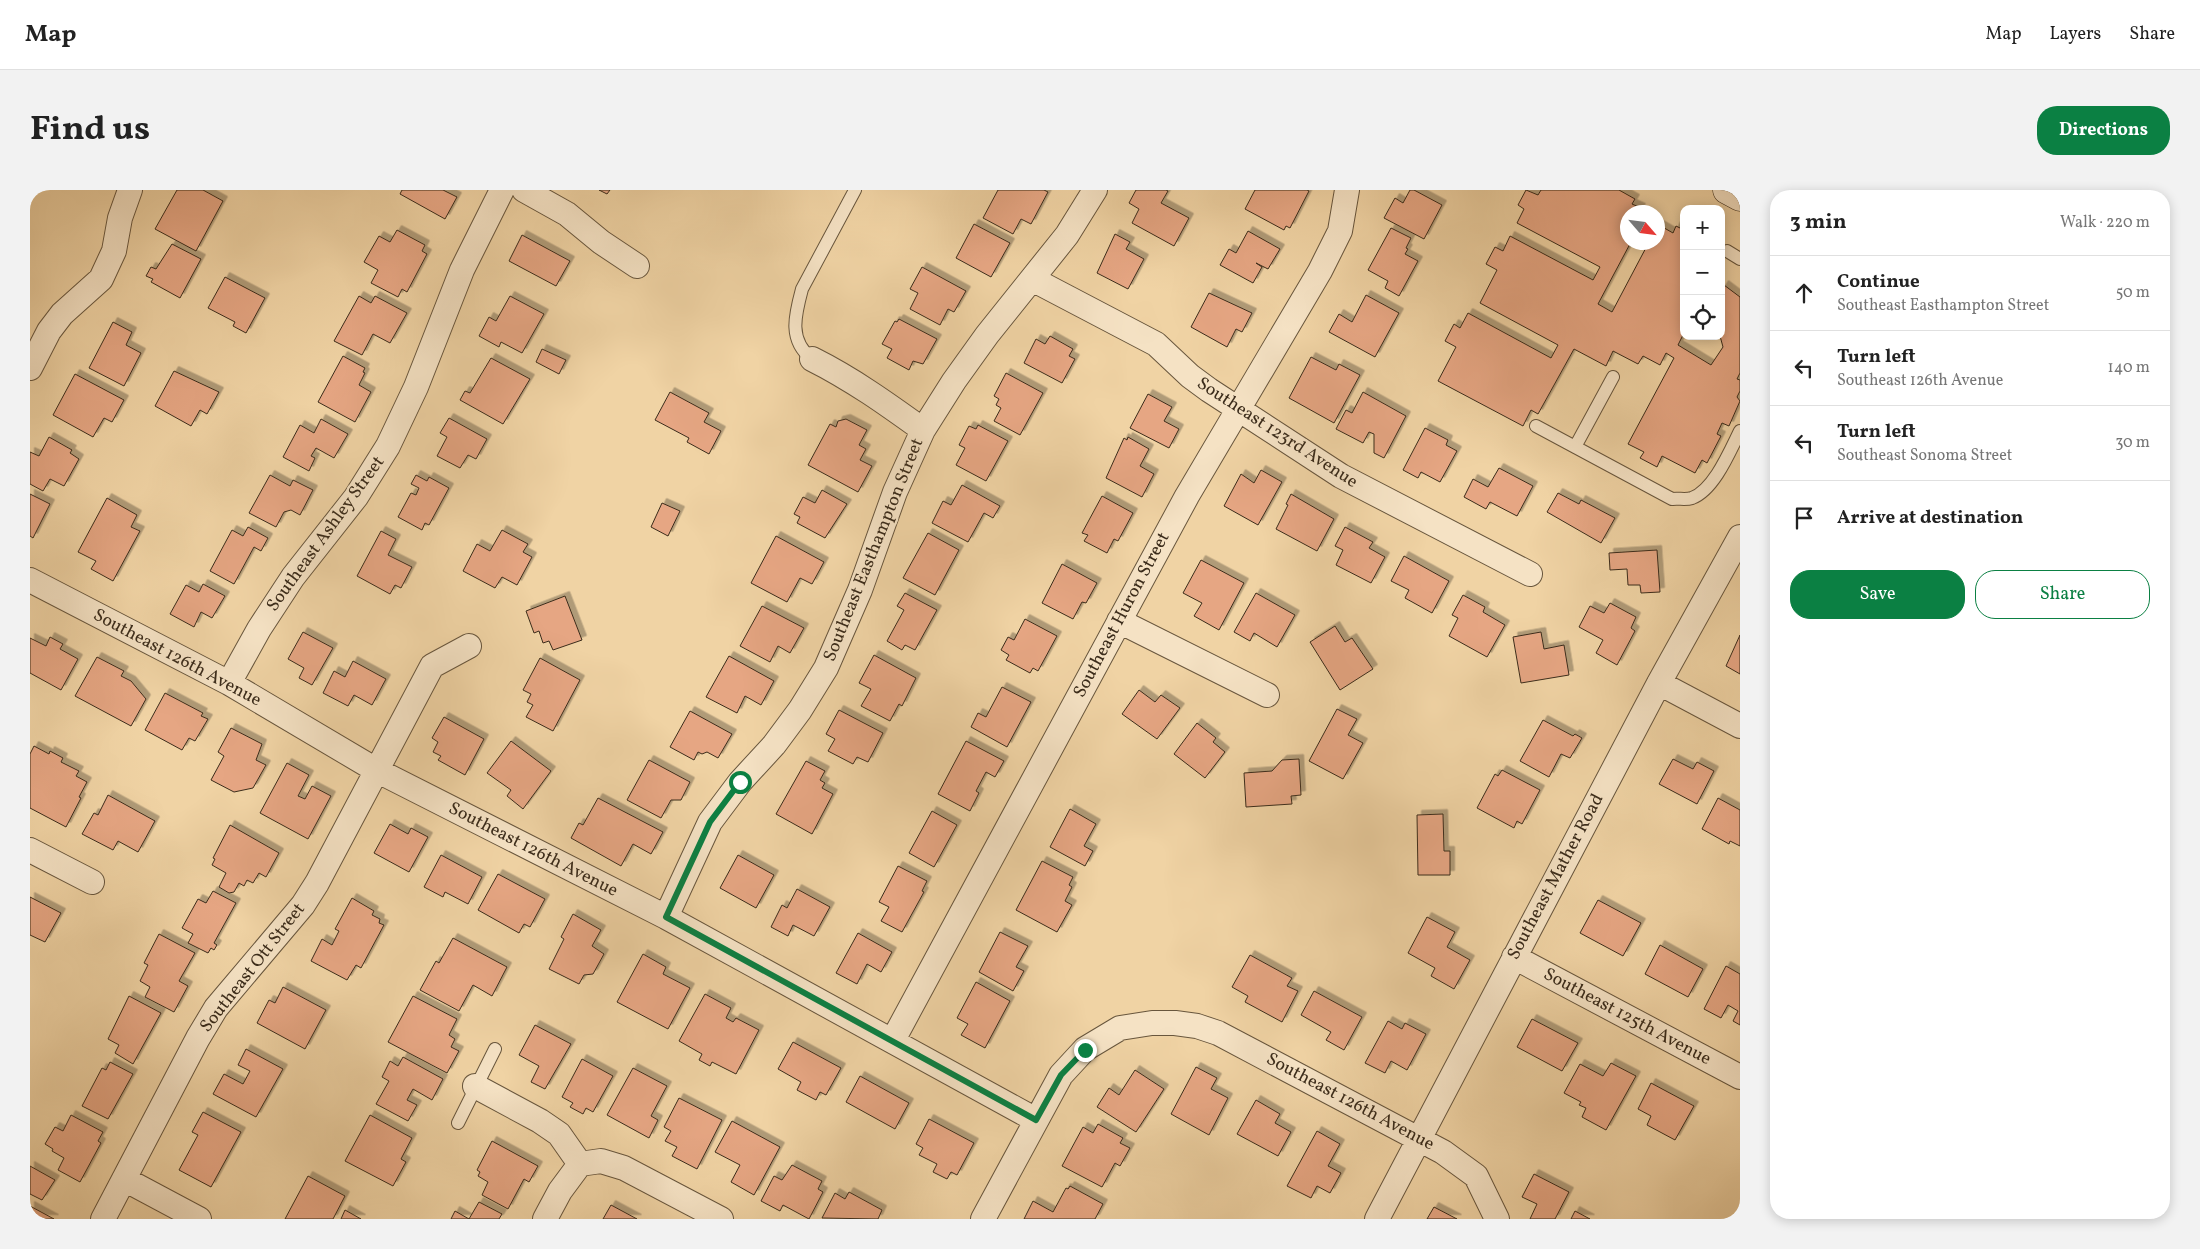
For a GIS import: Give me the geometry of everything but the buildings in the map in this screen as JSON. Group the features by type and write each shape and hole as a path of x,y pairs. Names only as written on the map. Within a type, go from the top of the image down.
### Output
{"main road":[{"path":"1727,190 1740,196"}],"street":[{"path":"30,368 49,332 62,314 102,279 114,251 120,218 130,190"},
{"name":"Southeast Ashley Street","path":"229,683 259,629 293,577 356,497 388,446 416,387 462,270 502,190"},
{"path":"524,190 567,214 601,242 637,266"},
{"name":"Southeast Easthampton Street","path":"666,917 710,822 740,782 774,745 800,710 826,668 860,590 895,492 923,430 959,373 1067,235 1095,190"},
{"name":"Southeast Huron Street","path":"893,1040 1187,496 1320,271 1340,231 1347,190"},
{"name":"Southeast 123rd Avenue","path":"1032,279 1156,344 1190,376 1340,476 1530,574"},
{"path":"812,359 843,374 923,430"},
{"name":"Southeast Mather Road","path":"1377,1219 1659,683 1740,537"},
{"name":"Southeast 126th Avenue","path":"30,580 229,683 376,770 666,917 1036,1120"},
{"path":"1119,621 1267,695"},
{"name":"Southeast Ott Street","path":"103,1219 198,1038 233,987 303,905 432,666 469,646"},
{"path":"1659,683 1740,726"},
{"path":"30,850 92,882"},
{"name":"Southeast 125th Avenue","path":"1514,957 1740,1077"},
{"name":"Southeast 126th Avenue","path":"983,1219 1061,1075 1085,1050 1120,1028 1152,1023 1175,1023 1198,1026 1218,1033 1420,1139 1461,1163 1476,1176 1497,1219"},
{"path":"476,1086 540,1121 559,1134 580,1164"},
{"path":"545,1219 560,1191 580,1164 601,1161 624,1168 721,1219"},
{"path":"124,1179 199,1219"}],"lane":[{"path":"812,359 804,352 794,331 798,303 802,289 855,190"},
{"path":"1728,251 1740,259"},
{"path":"1575,447 1613,377"},
{"path":"1536,426 1672,499 1692,498 1707,487 1719,471 1740,431"},
{"path":"458,1123 495,1049"}],"route":[{"path":"740,782 710,822 666,917 1036,1120 1061,1075 1085,1050"}]}
